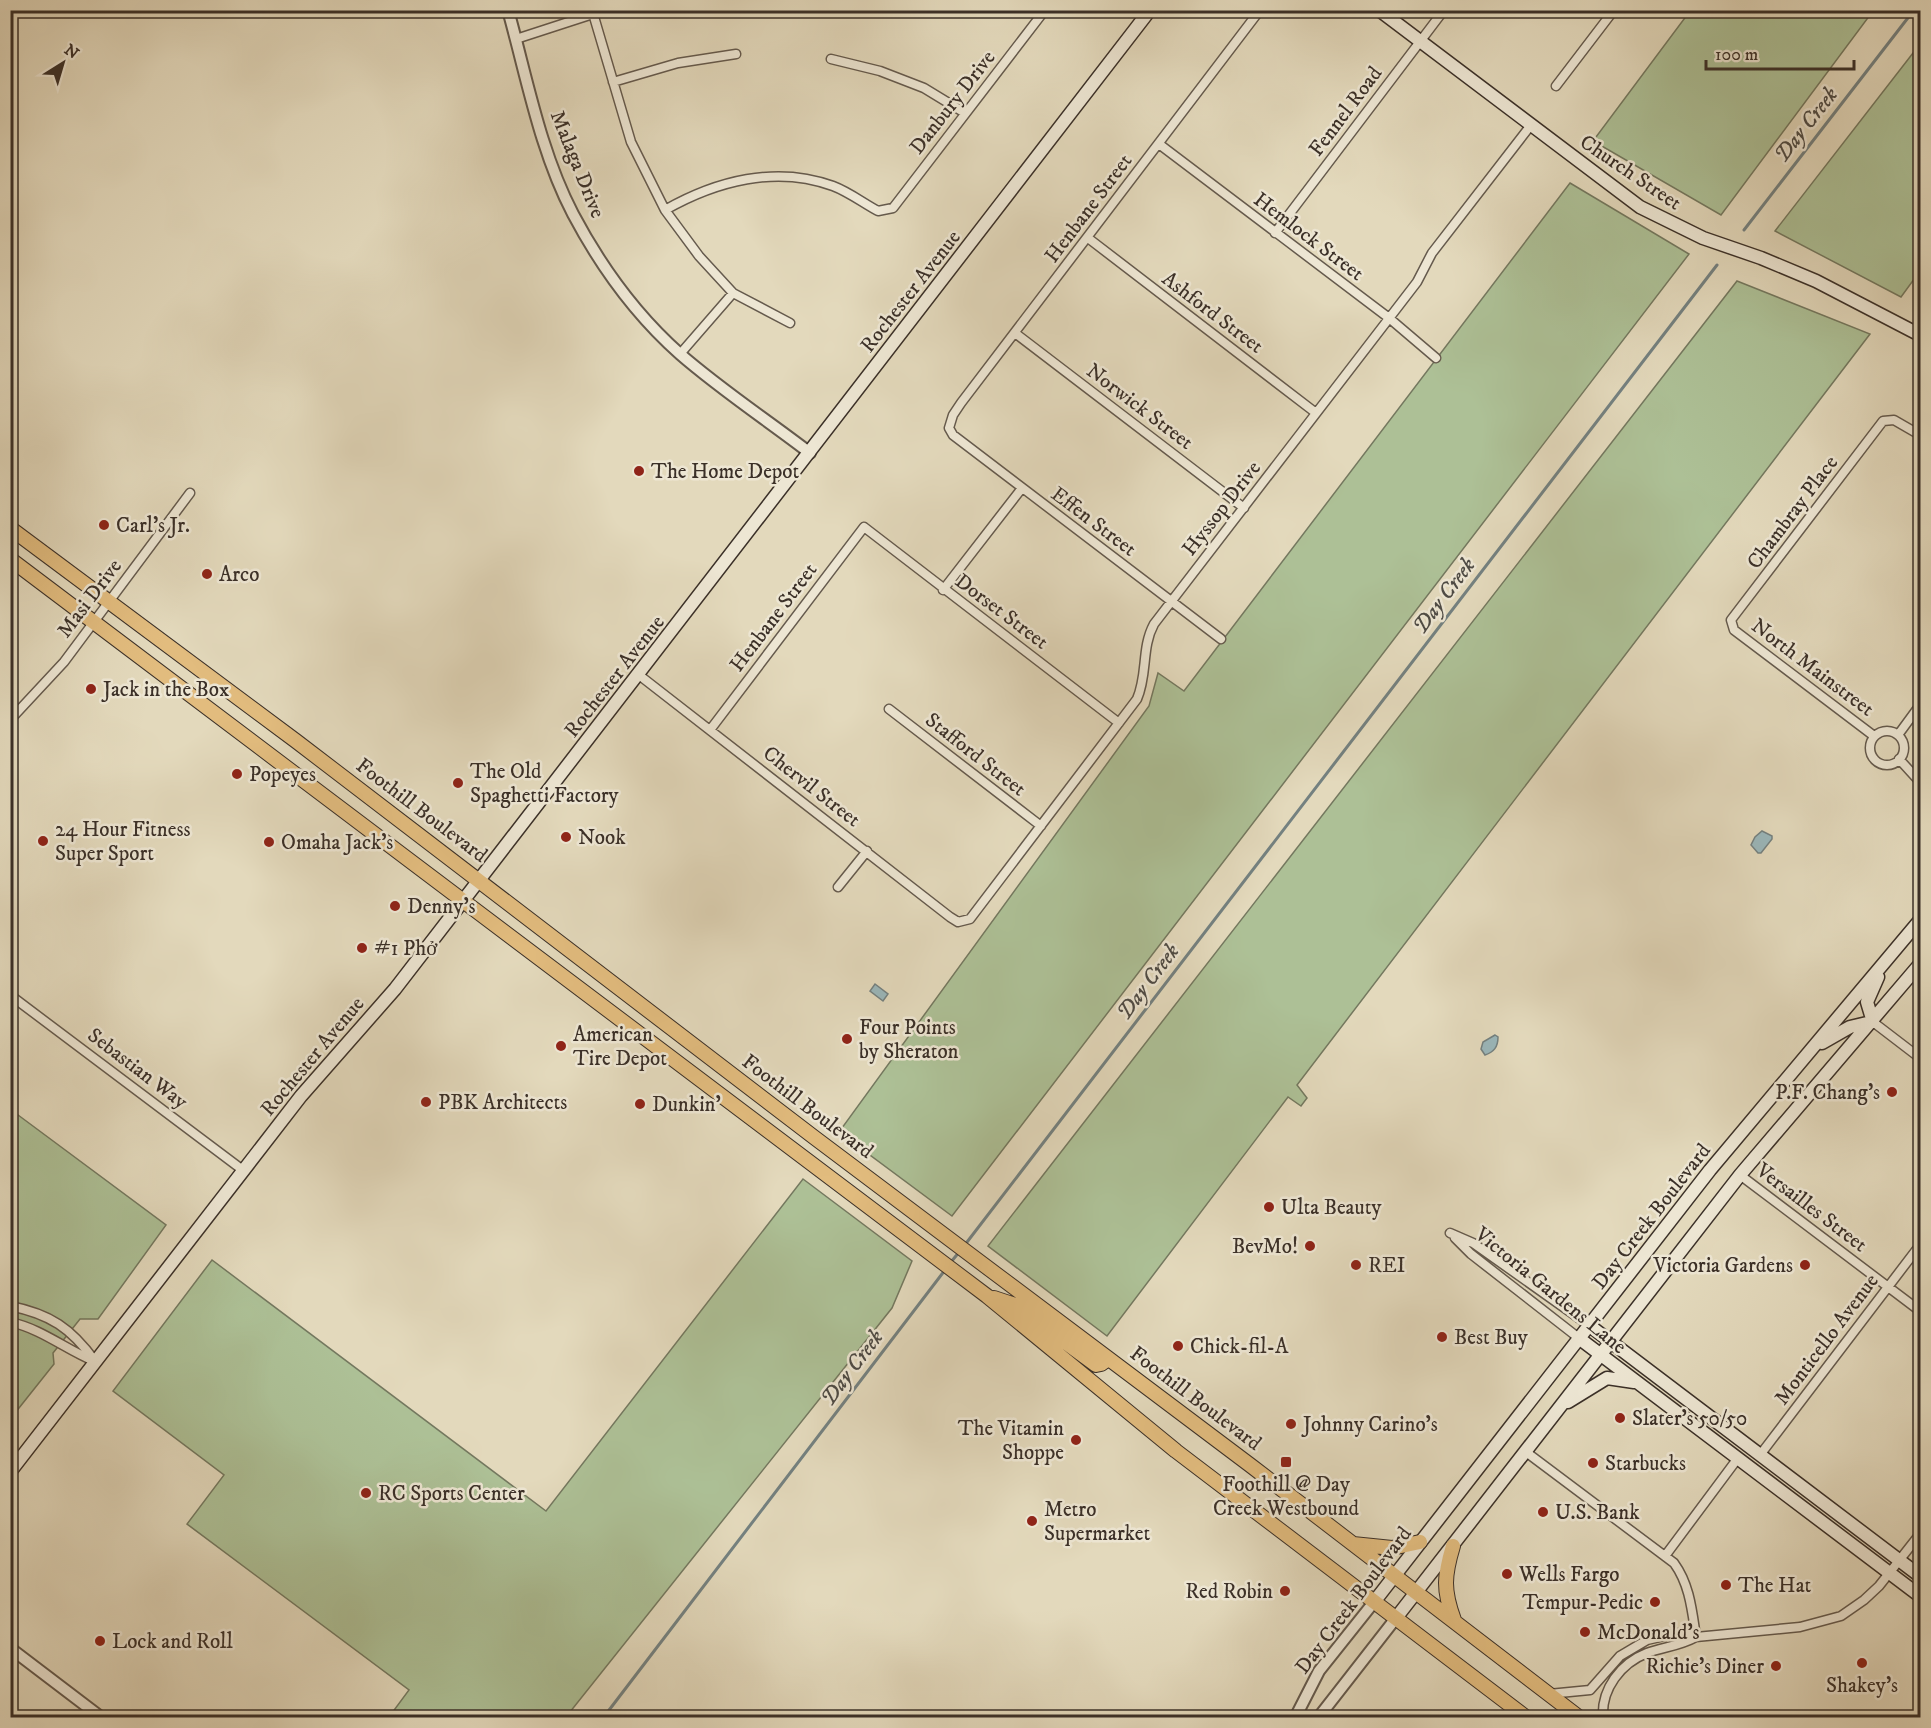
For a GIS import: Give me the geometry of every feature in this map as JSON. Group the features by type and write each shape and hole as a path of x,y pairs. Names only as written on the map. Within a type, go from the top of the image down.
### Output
{"main road":[{"name":"Rochester Avenue","path":"10,1472 301,1096 395,989 465,900 1150,10"},
{"name":"Church Street","path":"1379,10 1613,188 1669,223 1816,281 1920,335"},
{"name":"Foothill Boulevard","path":"10,528 480,880 961,1249 1580,1718"},
{"name":"Foothill Boulevard","path":"10,559 987,1296 1176,1451 1527,1718"},
{"name":"Day Creek Boulevard","path":"1374,1602 1710,1170 1920,920"},
{"path":"1810,1052 1850,1028 1873,1022 1867,1002 1884,962"},
{"name":"Day Creek Boulevard","path":"1396,1618 1740,1175 1873,1022 1920,964"},
{"path":"987,1296 1015,1305 1096,1365 1108,1359"},
{"name":"Victoria Gardens Lane","path":"1590,1326 1920,1576"},
{"name":"Victoria Gardens Lane","path":"1580,1340 1920,1596"},
{"path":"1562,1405 1607,1378 1636,1382"},
{"path":"1353,1544 1392,1548 1420,1542"},
{"path":"1453,1546 1444,1576 1448,1603 1455,1622"}],"street":[{"name":"Malaga Drive","path":"508,10 545,145 572,212 608,272 645,318 680,354 810,453"},
{"name":"Henbane Street","path":"949,428 953,415 1260,10"},
{"name":"Fennel Road","path":"1275,234 1444,10"},
{"path":"1556,86 1614,10"},
{"path":"516,39 593,12 632,142 665,210 699,256 733,293 790,323"},
{"name":"Danbury Drive","path":"665,210 694,194 713,187 751,177 771,176 815,181 833,186 878,211 885,211 900,201 1040,12"},
{"path":"613,82 678,63 736,54"},
{"path":"831,59 880,71 924,88 965,113"},
{"name":"Hyssop Drive","path":"964,922 975,913 1119,723 1141,689 1147,640 1154,624 1423,273 1432,253 1530,125"},
{"name":"Hemlock Street","path":"1159,144 1389,318 1436,358"},
{"name":"Ashford Street","path":"1088,238 1316,413"},
{"path":"680,354 733,293"},
{"name":"Norwick Street","path":"1015,333 1244,508"},
{"name":"Chambray Place","path":"1731,625 1731,620 1883,421 1894,420 1920,435"},
{"name":"Effen Street","path":"949,428 953,435 1221,639"},
{"path":"943,590 1022,488"},
{"name":"Masi Drive","path":"10,720 64,662 190,493"},
{"name":"Henbane Street","path":"710,730 864,527"},
{"name":"Dorset Street","path":"864,527 943,590 1119,723"},
{"name":"North Mainstreet","path":"1731,625 1874,736"},
{"name":"Chervil Street","path":"639,675 950,917 958,922 964,922"},
{"path":"1898,735 1920,705"},
{"name":"Stafford Street","path":"889,709 1041,826"},
{"path":"1884,731 1898,735 1903,745 1899,759 1886,764 1876,761 1870,746 1874,736 1884,731"},
{"path":"1899,759 1920,782"},
{"path":"838,887 867,851"},
{"name":"Sebastian Way","path":"10,995 244,1171"},
{"path":"1873,1022 1920,1058"},
{"name":"Versailles Street","path":"1740,1175 1920,1311"},
{"name":"Victoria Gardens Lane","path":"1580,1340 1471,1254 1450,1233 1473,1243 1590,1326"},
{"name":"Monticello Avenue","path":"1760,1455 1920,1245"},
{"path":"10,1306 39,1314 64,1327 78,1338 94,1361"},
{"path":"10,1322 38,1330 70,1351 94,1361"},
{"path":"1526,1452 1665,1556 1683,1576 1696,1637"},
{"path":"1665,1556 1738,1458"},
{"path":"1549,1694 1590,1690 1620,1656 1647,1640 1678,1633 1696,1637 1754,1632 1823,1622 1855,1607 1891,1574 1920,1534"},
{"name":"Day Creek Boulevard","path":"1295,1718 1319,1671 1374,1602"},
{"name":"Day Creek Boulevard","path":"1318,1718 1396,1618"},
{"path":"1603,1718 1606,1692 1629,1664 1646,1653 1682,1645 1696,1637"},
{"path":"10,1648 102,1718"}],"green space":[{"path":"1690,11 1873,11 1721,215 1593,141"},
{"path":"1920,44 1920,271 1901,297 1775,231"},
{"path":"1570,183 1689,254 952,1216 839,1132 1149,706 1158,673 1184,691"},
{"path":"1737,281 1870,334 1297,1085 1307,1098 1301,1106 1288,1097 1107,1336 988,1246"},
{"path":"10,1109 166,1225 98,1319 80,1319 53,1353 54,1364 11,1418"},
{"path":"803,1179 912,1261 892,1308 566,1717 389,1717 409,1690 187,1524 224,1475 113,1391 212,1260 546,1511"}],"water":[{"path":"1762,831 1772,836 1772,839 1761,853 1758,853 1751,845"},
{"path":"875,984 888,994 883,1001 870,991"},
{"path":"1495,1035 1498,1037 1496,1046 1493,1051 1485,1055 1481,1049 1483,1042"}],"waterway":[{"name":"Day Creek","path":"1744,230 1914,10"},
{"name":"Day Creek","path":"964,1246 1717,265"},
{"name":"Day Creek","path":"951,1262 960,1251"},
{"name":"Day Creek","path":"603,1718 945,1270"}],"place":[{"name":"The Home Depot","path":"639,471"},
{"name":"Carl's Jr.","path":"104,525"},
{"name":"Arco","path":"207,574"},
{"name":"Jack in the Box","path":"91,689"},
{"name":"Popeyes","path":"237,774"},
{"name":"The Old Spaghetti Factory","path":"458,783"},
{"name":"Nook","path":"566,837"},
{"name":"24 Hour Fitness Super Sport","path":"43,841"},
{"name":"Omaha Jack's","path":"269,842"},
{"name":"Denny's","path":"395,906"},
{"name":"#1 Phở","path":"362,948"},
{"name":"Four Points by Sheraton","path":"847,1039"},
{"name":"American Tire Depot","path":"561,1046"},
{"name":"P.F. Chang's","path":"1892,1092"},
{"name":"PBK Architects","path":"426,1102"},
{"name":"Dunkin'","path":"640,1104"},
{"name":"Ulta Beauty","path":"1269,1207"},
{"name":"BevMo!","path":"1310,1246"},
{"name":"REI","path":"1356,1265"},
{"name":"Victoria Gardens","path":"1805,1265"},
{"name":"Best Buy","path":"1442,1337"},
{"name":"Chick-fil-A","path":"1178,1346"},
{"name":"Slater's 50/50","path":"1620,1418"},
{"name":"Johnny Carino's","path":"1291,1424"},
{"name":"The Vitamin Shoppe","path":"1076,1440"},
{"name":"Foothill @ Day Creek Westbound","path":"1286,1462"},
{"name":"Starbucks","path":"1593,1463"},
{"name":"RC Sports Center","path":"366,1493"},
{"name":"U.S. Bank","path":"1543,1512"},
{"name":"Metro Supermarket","path":"1032,1521"},
{"name":"Wells Fargo","path":"1507,1574"},
{"name":"The Hat","path":"1726,1585"},
{"name":"Red Robin","path":"1285,1591"},
{"name":"Tempur-Pedic","path":"1655,1602"},
{"name":"McDonald's","path":"1585,1632"},
{"name":"Lock and Roll","path":"100,1641"},
{"name":"Shakey's","path":"1862,1663"},
{"name":"Richie's Diner","path":"1776,1666"}]}
